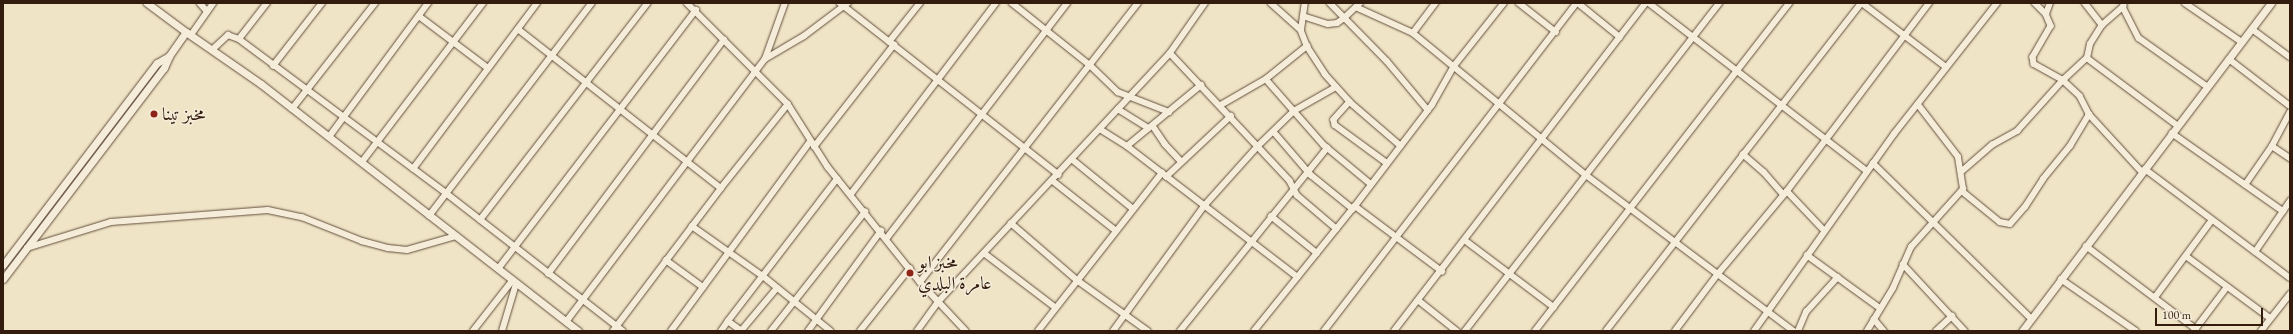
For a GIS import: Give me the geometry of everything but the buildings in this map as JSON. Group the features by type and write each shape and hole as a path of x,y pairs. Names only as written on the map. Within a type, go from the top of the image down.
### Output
{"street":[{"path":"148,3 362,162 578,331"},
{"path":"200,3 207,12"},
{"path":"3,279 164,68 169,56 214,3"},
{"path":"239,40 267,3"},
{"path":"273,66 322,3"},
{"path":"292,109 376,3"},
{"path":"329,137 428,3"},
{"path":"362,162 483,3"},
{"path":"413,169 537,3"},
{"path":"430,216 592,3"},
{"path":"480,220 586,81 648,3"},
{"path":"687,3 696,10 788,104 812,144 838,179 887,238 920,282 966,331"},
{"path":"566,322 584,300 686,161 756,72 765,58 786,3"},
{"path":"671,331 727,251 892,44 920,3"},
{"path":"850,194 996,3"},
{"path":"1012,3 1090,65 1118,92 1169,112"},
{"path":"887,238 983,115 1067,3"},
{"path":"920,282 1024,146 1138,3"},
{"path":"917,331 938,302 1011,223 1073,160 1170,53 1206,3"},
{"path":"1271,3 1301,30 1307,46 1336,87 1350,102 1400,146"},
{"path":"1301,30 1305,3"},
{"path":"1330,3 1344,20 1387,61 1428,110"},
{"path":"1413,33 1436,3"},
{"path":"1254,331 1337,229 1428,110 1454,66 1504,3"},
{"path":"1519,3 1556,32"},
{"path":"1324,331 1396,236 1578,3 1620,37"},
{"path":"1394,331 1466,241 1620,37 1648,3 1738,70 1867,171"},
{"path":"1465,331 1510,275 1719,3"},
{"path":"1535,331 1790,3"},
{"path":"1606,331 1781,103 1861,3 1946,67"},
{"path":"1675,331 1717,275 1785,193 1929,3"},
{"path":"1754,331 1769,312 1806,255 1867,171 1997,3"},
{"path":"2035,3 2046,14 2051,26 2033,57 2034,64 2063,80 2080,96 2089,114 2144,171 2290,278"},
{"path":"2046,14 2050,3"},
{"path":"2086,3 2102,25"},
{"path":"2185,3 2193,5 2242,42"},
{"path":"2022,331 2271,3"},
{"path":"765,58 844,4 892,44 1024,146 1058,175"},
{"path":"1303,16 1328,24 1344,20 1358,5 1413,33 1586,176 1794,331"},
{"path":"1962,171 1992,145 2017,130 2063,80 2088,58 2090,44 2102,25 2124,5 2140,38 2208,87"},
{"path":"498,269 696,10"},
{"path":"419,16 488,68"},
{"path":"518,29 721,188"},
{"path":"2252,29 2290,57"},
{"path":"212,50 228,35 239,40 307,92 378,142 446,193 548,274 584,300 615,329 623,331"},
{"path":"548,274 724,40"},
{"path":"1221,106 1266,79 1307,46"},
{"path":"1170,53 1231,116 1290,181 1293,190 1337,229"},
{"path":"3,265 157,63 169,56"},
{"path":"2088,58 2177,125"},
{"path":"2229,59 2290,106"},
{"path":"1266,79 1327,148 1371,184"},
{"path":"1127,146 1201,85"},
{"path":"1113,331 1204,206 1258,146 1294,111 1336,87"},
{"path":"1350,102 1334,120 1335,125 1387,163"},
{"path":"615,329 721,188 788,104"},
{"path":"1867,331 1911,247 1962,191 1962,171 1958,157 1918,105"},
{"path":"1118,109 1151,127 1181,161"},
{"path":"2245,185 2272,146 2290,112"},
{"path":"1962,191 2000,222 2010,224 2025,207 2043,179 2070,146 2089,114"},
{"path":"1038,331 1132,208 1164,175 1231,116"},
{"path":"1100,129 1127,146 1298,277"},
{"path":"1274,132 1308,172 1442,271"},
{"path":"2172,133 2283,211"},
{"path":"2272,146 2290,158"},
{"path":"1180,331 1327,148"},
{"path":"1743,154 1764,172 1824,230"},
{"path":"1073,160 1132,208"},
{"path":"1873,163 2031,318"},
{"path":"721,331 838,179"},
{"path":"1053,181 1115,230"},
{"path":"2255,252 2290,201"},
{"path":"27,248 111,222 268,210 302,218 362,242 388,248 407,250 456,236"},
{"path":"771,331 792,302 865,212"},
{"path":"1272,216 1317,253"},
{"path":"2156,296 2212,220"},
{"path":"1011,223 1077,280 1148,331"},
{"path":"692,226 763,276 792,302 831,331"},
{"path":"808,331 881,231"},
{"path":"1466,241 1510,275 1554,306"},
{"path":"2086,246 2156,296 2195,330 2227,287"},
{"path":"984,253 1056,307"},
{"path":"1806,255 1880,308"},
{"path":"2186,256 2270,318"},
{"path":"666,260 703,287"},
{"path":"1903,264 1965,331"},
{"path":"860,331 910,268"},
{"path":"1798,331 1806,312 1838,277"},
{"path":"2061,279 2132,330"},
{"path":"473,331 514,282"},
{"path":"502,331 514,282"},
{"path":"728,321 742,331 777,288"},
{"path":"2261,331 2290,294"},
{"path":"1418,300 1457,331"},
{"path":"1936,331 1952,316"},
{"path":"1874,319 1884,331"}],"place":[{"name":"مخبز تينا","path":"154,114"},
{"name":"مخبز ابو عامرة البلدي","path":"910,273"}]}
